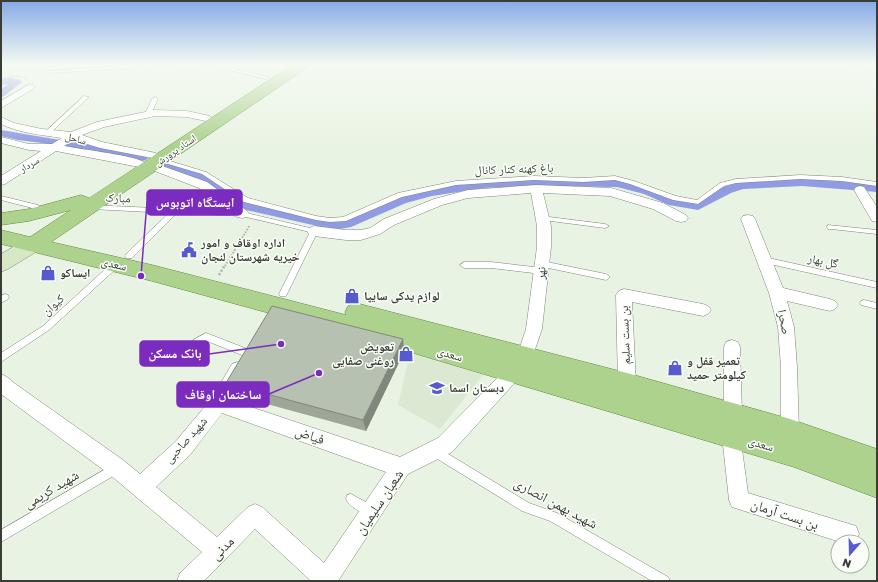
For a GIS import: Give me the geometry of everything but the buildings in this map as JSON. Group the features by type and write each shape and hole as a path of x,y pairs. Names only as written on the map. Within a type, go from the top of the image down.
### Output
{"main road":[{"name":"استاد پرورش","path":"151,161 206,118 245,91"},
{"name":"استاد پرورش","path":"22,241 85,204 260,91"},
{"path":"1,219 85,204"},
{"name":"سعدی","path":"1,225 22,241 217,278 275,306"},
{"path":"1,264 22,241"},
{"name":"سعدی","path":"123,260 275,306 519,364 732,425 790,432 877,464"},
{"name":"سعدی","path":"519,364 627,384 732,425 794,454 877,483"}],"street":[{"path":"1,105 23,91"},
{"name":"سردار","path":"1,181 86,129 101,124 135,118 148,114 175,113 206,118"},
{"name":"ساحل","path":"1,120 11,125 47,133 74,136 151,161"},
{"path":"1,140 29,147 56,148 91,155 151,161 203,185 242,214"},
{"path":"314,231 346,235 361,235 375,231 396,220 438,202 468,194 536,189 611,192 658,206 681,218"},
{"name":"نهر","path":"519,364 534,329 542,267 544,233 543,218 536,189"},
{"path":"860,190 877,218"},
{"name":"صحرا","path":"748,219 778,293 786,327 789,367 790,432"},
{"path":"778,293 830,305"},
{"name":"بن بست سلیم","path":"627,384 624,295 704,310"},
{"name":"شهید صاحبی","path":"141,487 183,448 218,404 251,346"},
{"path":"732,347 732,425"},
{"name":"شعبان سلیمیان","path":"326,581 401,467 445,445 519,364"},
{"path":"1,382 8,389 116,467 218,552"},
{"name":"فیاض","path":"218,404 401,467"},
{"name":"بن بست آرمان","path":"732,425 739,500 848,534"},
{"name":"مدنی","path":"188,581 255,514 326,581"}],"lane":[{"path":"47,133 86,97"},
{"path":"148,114 155,99"},
{"name":"باغ کهنه کنار کانال","path":"151,161 204,172 246,200 316,218 330,220 344,219 400,196 456,183 534,178 583,180 615,178 632,182 675,198 698,202 722,184 736,181 800,177 842,179 877,184"},
{"path":"1,198 36,207"},
{"name":"مبارک","path":"85,204 175,211 242,214 314,231"},
{"name":"کیوان","path":"1,358 46,328 123,260 175,211"},
{"path":"543,218 605,226"},
{"path":"831,227 877,232"},
{"path":"275,306 314,231"},
{"name":"گل بهار","path":"764,260 877,285"},
{"path":"464,265 542,267 606,277"},
{"path":"864,302 877,306"},
{"path":"196,343 206,337 251,346"},
{"name":"شهید بهمن انصاری","path":"434,451 526,506 553,517 664,581"},
{"name":"شهید کریمی","path":"1,536 116,467"},
{"path":"351,499 372,512"}],"path":[{"path":"217,278 255,216"}],"shaded area":[{"name":"دبستان اسما","path":"410,353 486,371 440,429 398,405"}],"waterway":[{"path":"1,94 5,91"},
{"path":"1,133 18,137 66,143 142,158"},
{"path":"167,165 199,176 242,205 335,225 346,224 402,200 431,192 484,184 525,182 617,183 648,191 673,202 698,206 727,190 742,185 802,182 877,188"}],"place":[{"name":"اداره اوقاف و امور خیریه شهرستان لنجان","path":"189,250"},
{"name":"ایساکو","path":"48,273"},
{"name":"ایستگاه اتوبوس","path":"141,276"},
{"name":"لوازم یدکی سایپا","path":"352,296"},
{"name":"بانک مسکن","path":"281,344"},
{"name":"تعویض روغنی صفایی","path":"406,354"},
{"name":"تعمیر قفل و کیلومتر حمید","path":"675,368"},
{"name":"ساختمان اوقاف","path":"319,373"},
{"name":"دبستان اسما","path":"437,388"}]}
